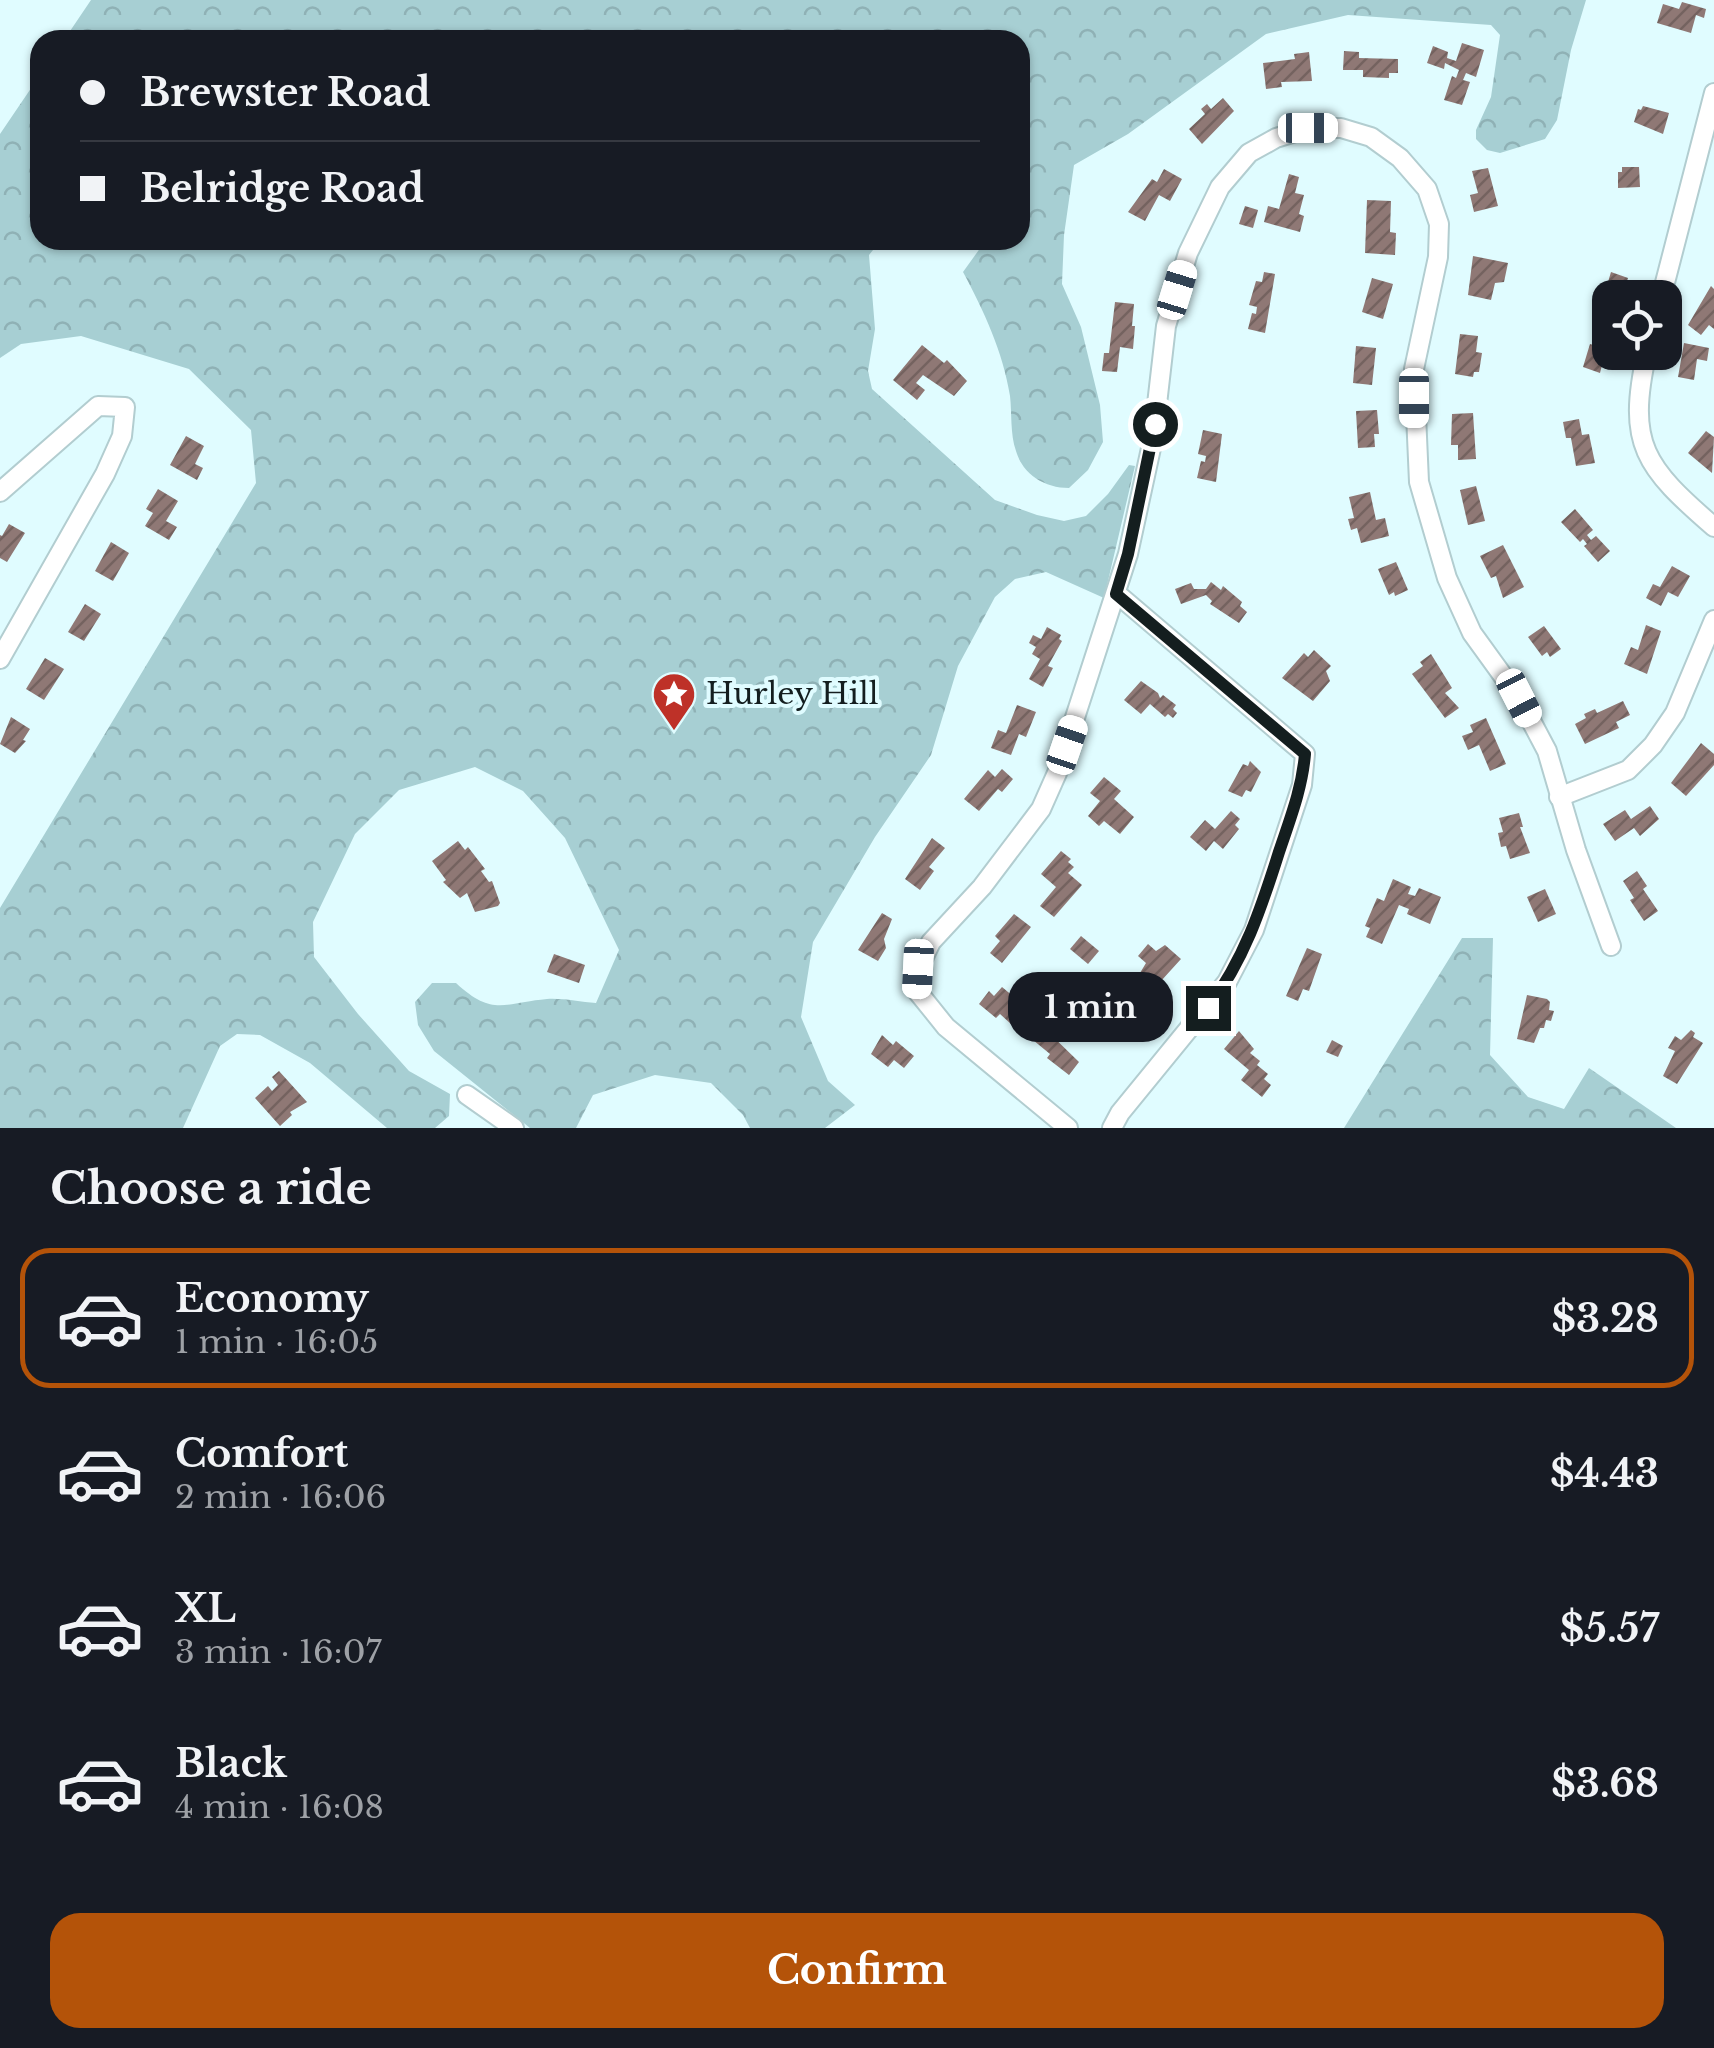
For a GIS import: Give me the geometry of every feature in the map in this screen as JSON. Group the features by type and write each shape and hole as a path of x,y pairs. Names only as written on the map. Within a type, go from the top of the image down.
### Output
{"street":[{"path":"1667,280 1714,93"},
{"path":"1068,1128 946,1027 917,992 918,969 932,942 982,886 1041,809 1057,774 1116,594 1153,439 1166,326 1188,253 1220,187 1249,153 1276,138 1308,128 1341,128 1372,137 1400,158 1427,190 1439,224 1438,258 1414,369 1419,482 1447,578 1472,633 1519,698 1547,752 1611,946"},
{"path":"1644,370 1637,407 1640,439 1653,467 1714,527"},
{"path":"0,492 98,406 125,407 122,436 105,474 0,659"},
{"path":"1112,1128 1227,982 1254,930 1302,784 1305,754 1116,594"},
{"path":"1559,797 1628,770 1653,744 1674,713 1714,620"},
{"path":"468,1094 514,1128"}],"green space":[{"path":"91,0 1586,0 1557,120 1545,139 1500,153 1487,150 1476,139 1476,130 1491,97 1500,35 1491,25 1348,15 1266,34 1128,134 1074,165 1062,284 1081,327 1100,405 1103,442 1088,470 1069,488 1052,486 1036,478 1019,459 1003,364 963,272 979,250 1030,250 1030,30 71,30"},
{"path":"30,90 30,250 873,250 869,255 875,329 868,371 872,389 995,500 1064,521 1086,516 1129,465 1135,466 1104,598 1046,572 1015,579 995,597 958,666 931,755 875,837 813,942 801,1017 828,1081 855,1105 825,1128 750,1128 743,1115 711,1083 655,1075 593,1095 576,1128 530,1128 434,1051 418,1025 415,1002 432,983 456,983 489,1004 553,999 596,1003 619,950 565,838 523,791 475,767 399,790 355,834 313,922 314,957 358,1014 409,1071 450,1094 449,1116 435,1128 387,1128 310,1063 260,1035 237,1034 220,1046 183,1128 0,1128 0,908 256,483 251,430 189,369 81,336 21,344 0,358 0,134"},
{"path":"1462,938 1493,938 1490,1055 1528,1097 1564,1109 1589,1068 1676,1128 1344,1128"}],"building":[{"path":"1682,2 1706,9 1704,18 1696,15 1691,33 1657,23 1663,4 1679,9"},
{"path":"1462,43 1484,50 1476,77 1466,73 1463,80 1470,82 1462,105 1444,100 1452,76 1456,78 1459,70 1445,63 1444,69 1427,63 1433,46 1448,52 1447,58 1456,61"},
{"path":"1344,51 1359,52 1359,58 1398,59 1398,73 1389,73 1389,78 1363,77 1363,70 1343,70"},
{"path":"1309,52 1312,81 1281,82 1282,87 1266,89 1263,63 1295,59 1294,54"},
{"path":"1223,98 1234,111 1202,144 1189,129 1205,114 1201,109 1207,104 1211,109"},
{"path":"1643,106 1669,113 1663,134 1634,122"},
{"path":"1622,167 1639,167 1640,187 1618,188"},
{"path":"1488,168 1498,206 1474,212 1470,195 1478,193 1472,171"},
{"path":"1164,169 1182,179 1170,201 1159,195 1145,221 1128,212 1152,179 1157,182"},
{"path":"1289,174 1299,177 1295,193 1304,195 1300,232 1264,222 1268,206 1279,209"},
{"path":"1367,200 1391,201 1390,232 1396,233 1395,255 1365,253"},
{"path":"1245,206 1258,210 1253,228 1239,224"},
{"path":"1473,256 1508,263 1504,282 1495,283 1491,300 1468,295"},
{"path":"1264,272 1275,274 1265,333 1248,329 1257,307 1249,305 1256,281 1262,282"},
{"path":"1611,272 1628,278 1627,280 1609,280"},
{"path":"1372,278 1393,284 1383,319 1362,312"},
{"path":"1711,286 1714,329 1709,325 1701,335 1688,325"},
{"path":"1115,302 1134,304 1133,349 1120,347 1117,372 1102,371 1104,353 1109,353"},
{"path":"1460,334 1478,336 1476,352 1482,353 1479,372 1474,372 1473,377 1455,374"},
{"path":"1684,343 1709,348 1707,361 1697,359 1694,380 1678,377"},
{"path":"1590,344 1592,370 1601,370 1600,373 1583,367"},
{"path":"922,345 944,363 947,360 967,381 954,396 923,375 916,383 925,390 917,400 893,380"},
{"path":"1356,346 1376,348 1372,385 1353,383"},
{"path":"1377,410 1379,434 1374,434 1375,447 1358,448 1356,411"},
{"path":"1473,413 1476,459 1458,460 1458,445 1451,445 1452,414"},
{"path":"1579,419 1582,435 1589,434 1595,463 1576,466 1571,438 1566,438 1563,422"},
{"path":"1203,430 1222,434 1216,482 1197,478 1206,456 1198,454"},
{"path":"1706,431 1714,437 1712,473 1688,453"},
{"path":"186,436 204,446 195,464 203,468 197,480 170,465"},
{"path":"1476,486 1485,521 1468,525 1460,490"},
{"path":"158,489 178,501 166,521 177,527 169,540 145,526 153,513 146,509"},
{"path":"1370,492 1376,520 1385,518 1389,536 1361,543 1357,528 1351,530 1348,519 1354,518 1349,497"},
{"path":"1575,509 1593,530 1587,535 1591,540 1596,536 1610,551 1598,562 1583,539 1580,542 1561,522"},
{"path":"9,524 25,533 7,562 0,558 0,535"},
{"path":"111,542 129,553 113,581 95,571"},
{"path":"1503,545 1524,587 1503,598 1496,576 1491,578 1480,556"},
{"path":"1396,562 1408,590 1395,596 1394,592 1389,595 1378,569"},
{"path":"1672,566 1690,576 1678,597 1668,592 1661,606 1646,598 1653,584 1660,587"},
{"path":"1211,582 1221,590 1223,586 1242,602 1240,606 1247,612 1239,623 1210,604 1212,601 1206,595 1181,604 1175,589 1191,583 1194,589 1206,589"},
{"path":"85,604 101,614 84,641 68,632"},
{"path":"1646,625 1661,631 1647,674 1624,664 1631,647 1638,650"},
{"path":"1544,626 1561,649 1550,657 1547,652 1542,656 1528,637"},
{"path":"1047,627 1061,635 1062,641 1048,666 1053,668 1043,687 1029,679 1040,659 1032,654 1036,647 1029,643 1033,635 1041,639"},
{"path":"1314,650 1331,666 1326,671 1330,681 1313,701 1282,678 1304,653 1308,657"},
{"path":"1431,654 1452,688 1445,693 1459,708 1445,718 1412,674"},
{"path":"45,658 64,669 44,700 26,689"},
{"path":"1141,681 1160,698 1163,695 1176,705 1173,718 1168,714 1165,717 1150,704 1141,714 1124,700"},
{"path":"1623,701 1630,715 1616,722 1619,728 1585,744 1575,724 1586,718 1584,714 1595,709 1597,713"},
{"path":"1017,705 1036,712 1026,737 1019,734 1011,755 991,748 998,730 1006,733"},
{"path":"11,717 30,729 15,753 0,744"},
{"path":"1486,718 1506,764 1490,771 1479,745 1468,750 1462,736 1473,732 1470,725"},
{"path":"1701,743 1714,754 1714,765 1686,796 1671,783"},
{"path":"1250,761 1261,772 1251,792 1246,790 1242,797 1228,791 1243,764 1248,766"},
{"path":"1002,769 1013,779 979,811 964,799 988,770 995,777"},
{"path":"1104,777 1121,791 1114,799 1134,817 1120,834 1104,821 1099,826 1088,816 1100,801 1090,793"},
{"path":"1650,806 1659,819 1640,836 1634,828 1615,841 1603,824 1625,810 1631,819"},
{"path":"1231,811 1240,819 1235,825 1239,829 1223,849 1214,841 1206,851 1190,837 1205,820 1215,829"},
{"path":"1519,813 1530,853 1510,859 1506,846 1501,847 1498,833 1503,832 1499,818"},
{"path":"932,838 945,848 929,867 934,871 920,890 905,879"},
{"path":"458,841 465,850 468,847 485,869 481,871 492,881 498,906 475,912 467,893 460,898 443,882 446,880 432,861"},
{"path":"1061,851 1074,867 1068,873 1082,885 1054,917 1040,906 1056,887 1041,874"},
{"path":"1637,871 1647,886 1643,889 1658,911 1644,921 1623,881"},
{"path":"1393,879 1411,887 1408,894 1415,896 1419,888 1441,897 1430,924 1407,914 1409,909 1399,905 1382,944 1366,937 1370,928 1365,926 1377,898 1384,901"},
{"path":"1545,889 1556,914 1538,922 1527,897"},
{"path":"882,913 892,919 884,939 886,948 878,961 858,950"},
{"path":"1014,914 1031,927 1002,963 990,953 1000,941 995,936"},
{"path":"1081,936 1099,951 1088,964 1070,949"},
{"path":"1148,944 1156,951 1165,945 1181,959 1151,992 1137,978 1146,963 1138,956"},
{"path":"1307,948 1322,954 1309,991 1303,989 1298,1001 1286,996"},
{"path":"554,954 585,965 579,983 547,972"},
{"path":"1002,987 1014,997 1009,1002 1021,1012 1011,1024 979,1004 989,991 994,996"},
{"path":"1054,990 1066,999 1057,1010 1045,1001"},
{"path":"1527,995 1547,999 1549,1010 1554,1011 1534,1043 1517,1039"},
{"path":"1112,1003 1132,1019 1114,1041 1094,1025"},
{"path":"1043,1027 1079,1062 1069,1075 1047,1058 1050,1054 1033,1040"},
{"path":"1691,1030 1695,1033 1693,1037 1703,1043 1677,1084 1663,1076 1675,1051 1668,1048 1675,1036 1681,1040"},
{"path":"1239,1031 1254,1049 1250,1053 1260,1061 1257,1065 1268,1074 1264,1079 1271,1085 1262,1097 1241,1080 1249,1070 1224,1049"},
{"path":"882,1035 914,1056 904,1068 894,1060 888,1067 871,1054"},
{"path":"1332,1040 1343,1046 1338,1057 1326,1052"},
{"path":"279,1071 307,1102 290,1112 292,1115 280,1126 255,1098 268,1086 272,1091 278,1085 272,1077"}],"place":[{"name":"Hurley Hill","path":"674,732"}],"route":[{"path":"1155,424 1116,594 1305,754 1302,784 1254,930 1227,982 1208,1008"}]}
